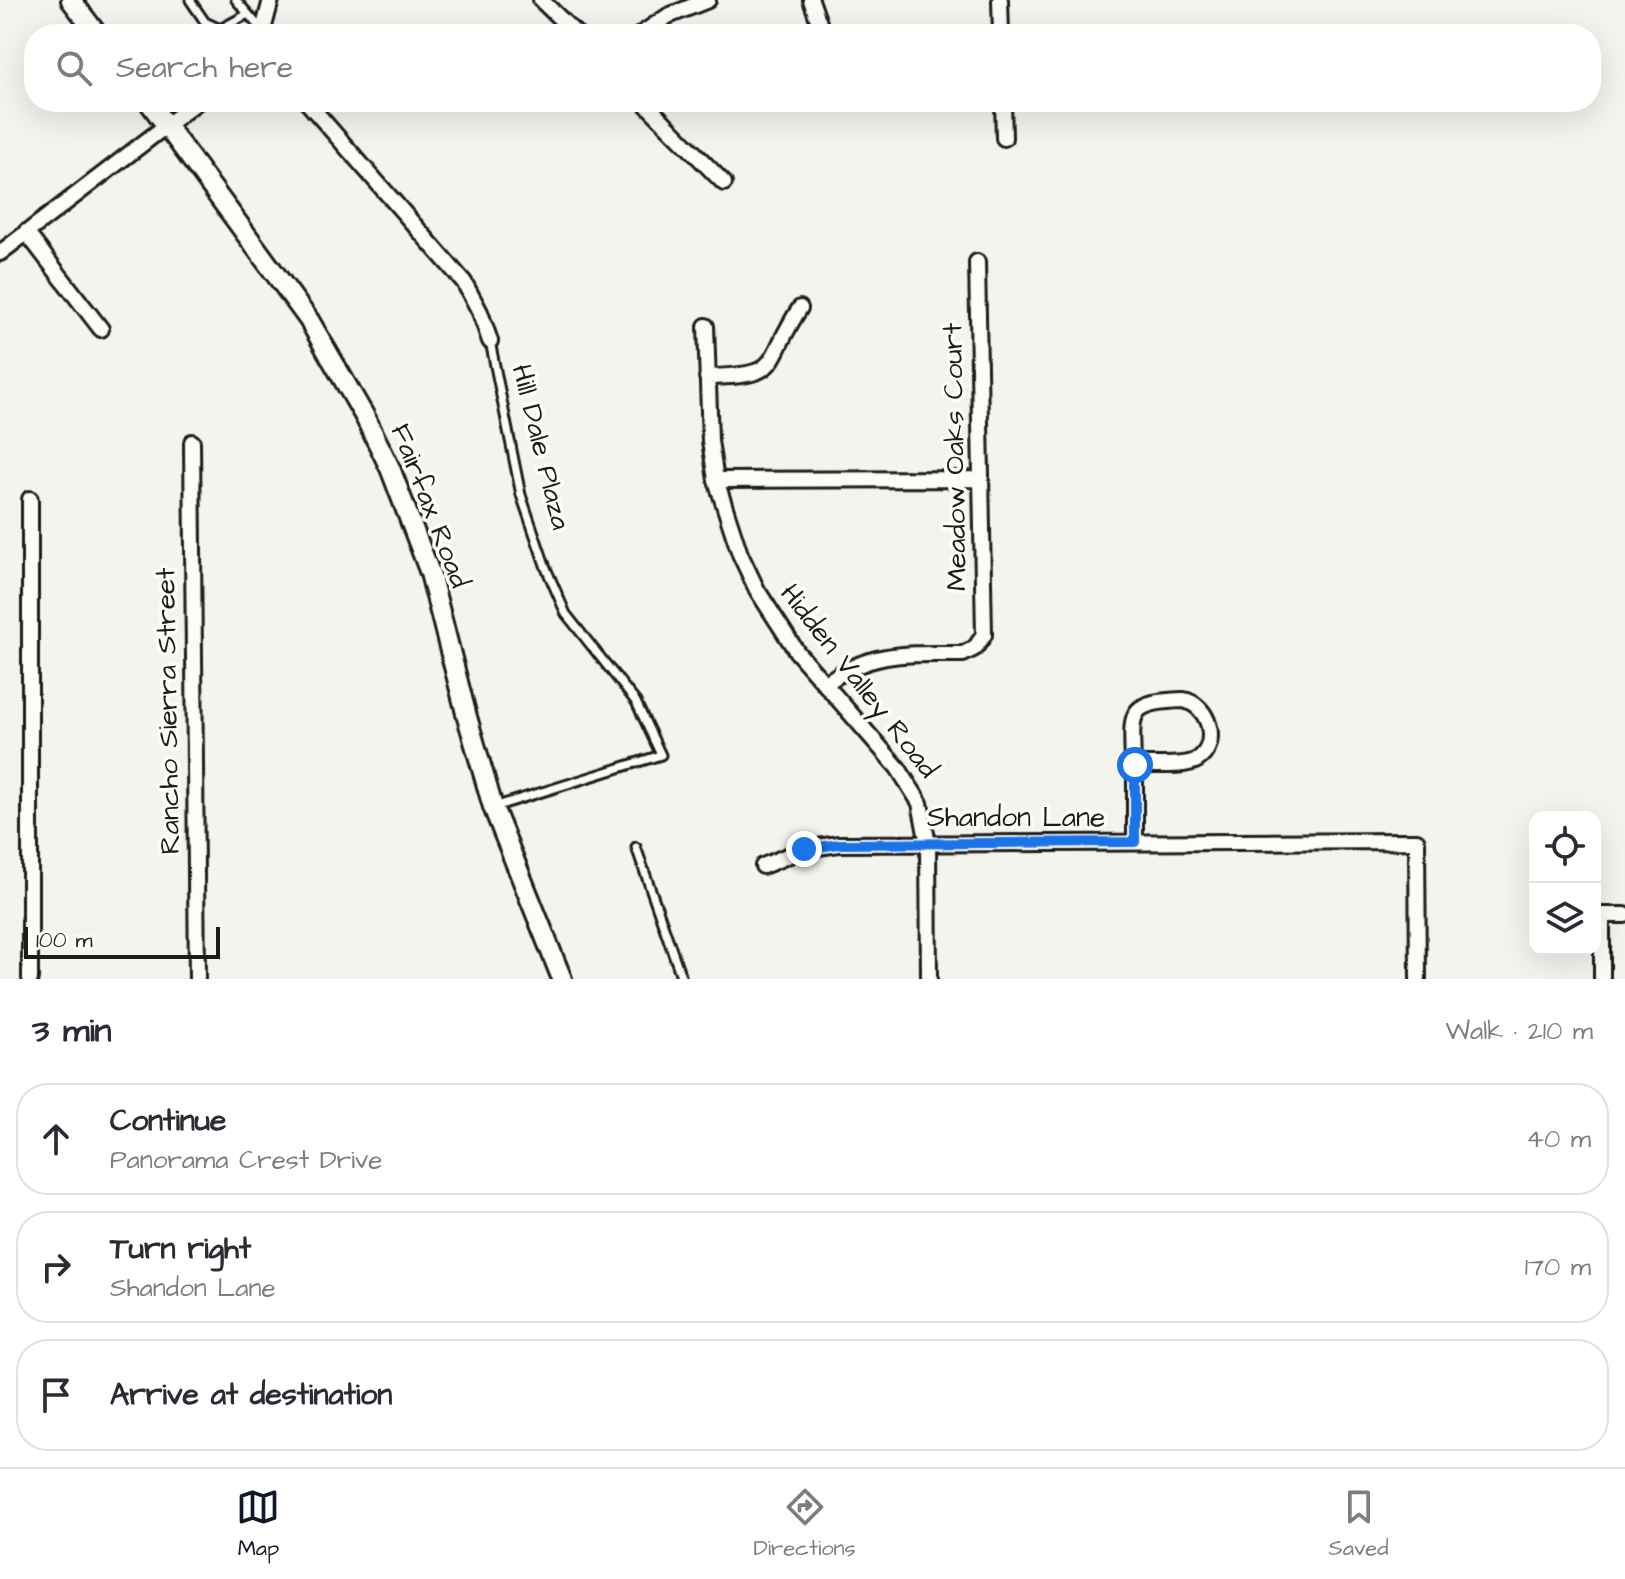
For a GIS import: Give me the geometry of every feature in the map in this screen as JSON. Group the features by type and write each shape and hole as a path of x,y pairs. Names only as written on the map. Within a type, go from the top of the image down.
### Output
{"main road":[{"path":"71,0 89,24"},
{"name":"Fairfax Road","path":"156,112 309,320 352,392 390,468 430,573 493,807 562,979"}],"street":[{"path":"265,24 271,0"},
{"path":"541,0 566,24"},
{"path":"656,24 708,0"},
{"path":"811,0 819,24"},
{"path":"1000,0 1001,24"},
{"path":"0,253 184,112"},
{"name":"Hill Dale Plaza","path":"316,112 464,282 480,312 490,341"},
{"path":"654,112 724,183"},
{"path":"1003,112 1004,138"},
{"path":"26,232 101,329"},
{"name":"Meadow Oaks Court","path":"825,684 859,663 879,657 963,654 975,648 984,635 977,262"},
{"path":"707,377 744,376 765,368 778,352 787,328 800,308"},
{"name":"Hidden Valley Road","path":"706,326 710,441 716,480 727,519 757,590 797,652 910,784 926,823 929,979"},
{"name":"Rancho Sierra Street","path":"192,442 197,979"},
{"path":"716,480 980,479"},
{"path":"30,499 30,979"},
{"path":"1135,765 1188,764 1197,760 1203,755 1209,739 1204,711 1198,705 1183,700 1152,701 1133,718 1135,842"},
{"name":"Shandon Lane","path":"763,866 784,855 825,845 1417,841 1418,979"},
{"path":"1602,979 1602,915 1625,915"}],"lane":[{"path":"190,0 209,24"},
{"path":"236,0 256,24"},
{"path":"229,24 248,14"},
{"name":"Hill Dale Plaza","path":"490,341 521,495 546,568 566,614 636,702 661,755 493,807"},
{"path":"636,847 682,979"}],"route":[{"path":"804,849 839,844 1135,842 1135,765"}]}
